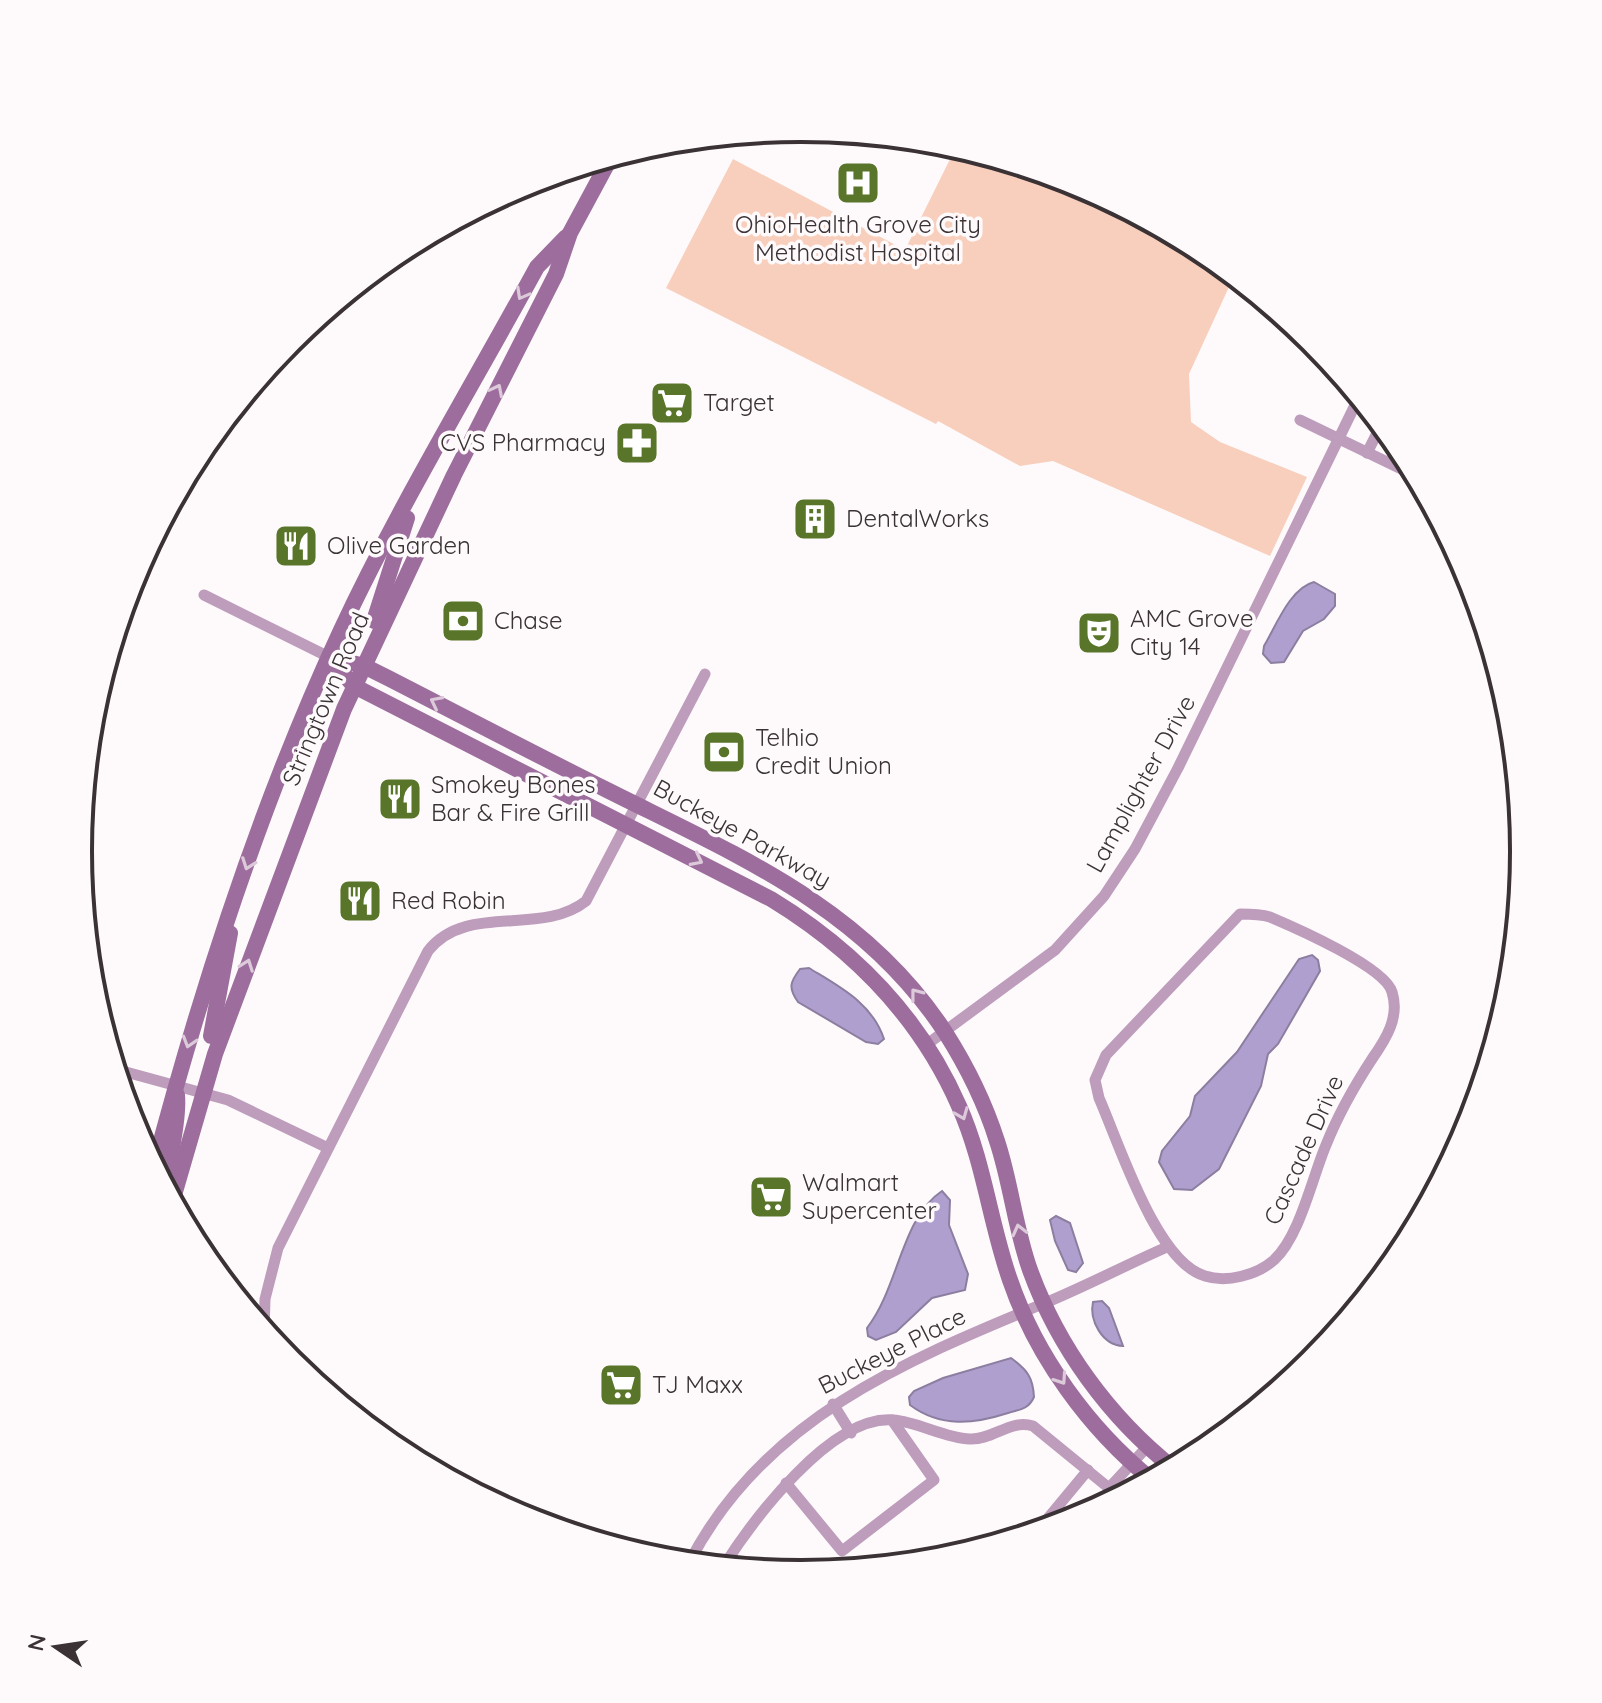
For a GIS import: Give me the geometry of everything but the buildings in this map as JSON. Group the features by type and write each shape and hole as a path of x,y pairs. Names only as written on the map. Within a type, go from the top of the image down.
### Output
{"main road":[{"name":"Stringtown Road","path":"177,1187 204,1092 256,939 354,686 359,665 556,274 570,233 603,171"},
{"name":"Stringtown Road","path":"158,1150 229,915 329,657 411,498 537,267 570,233"},
{"path":"359,665 405,532 411,498"},
{"name":"Buckeye Parkway","path":"329,657 359,665 778,877 832,911 896,969 945,1032 981,1100 997,1140 1021,1241 1044,1303 1091,1383 1147,1447 1164,1461"},
{"name":"Buckeye Parkway","path":"329,657 354,686 771,899 816,928 871,976 926,1045 959,1106 976,1149 1000,1247 1022,1311 1068,1389 1143,1472"},
{"path":"204,1092 202,1065 216,1023 230,942 229,915"},
{"path":"170,1173 179,1118 176,1084"}],"street":[{"name":"Lamplighter Drive","path":"926,1045 1055,950 1104,896 1135,849 1178,768 1353,408"},
{"path":"1300,420 1396,467"},
{"path":"1367,453 1375,437"},
{"name":"Buckeye Parkway","path":"204,595 329,657"},
{"path":"265,1315 265,1299 278,1248 375,1050 435,942 462,928 563,913 579,906 592,895 705,674"},
{"name":"Cascade Drive","path":"1240,914 1268,917 1366,964 1392,989 1394,1012 1388,1033 1327,1142 1281,1253 1256,1272 1224,1278 1205,1276 1190,1269 1167,1247 1099,1098 1095,1080 1106,1055 1240,914"},
{"path":"128,1072 204,1092 255,1111 328,1148"},
{"name":"Buckeye Place","path":"696,1552 745,1482 789,1437 833,1404 894,1370 1167,1247"},
{"path":"833,1404 851,1433"},
{"path":"730,1556 755,1517 786,1483 830,1446 865,1423 892,1420 965,1439 987,1437 1016,1424 1028,1424 1039,1429 1110,1487 1147,1447"},
{"path":"786,1483 842,1551 934,1480 892,1420"},
{"path":"1051,1515 1088,1470"}],"shaded area":[{"path":"733,159 905,250 950,159 1029,180 1072,196 1156,237 1229,286 1189,374 1191,422 1220,442 1307,477 1270,556 1053,461 1020,466 938,421 936,424 666,288"},
{"path":"1314,582 1335,594 1335,606 1324,619 1303,631 1284,662 1271,663 1263,654 1264,646 1291,600"},
{"path":"1312,955 1318,960 1320,971 1278,1044 1268,1054 1261,1086 1219,1169 1192,1190 1174,1189 1159,1162 1162,1151 1190,1116 1195,1096 1237,1052 1299,959"},
{"path":"809,968 863,1006 879,1026 884,1039 878,1044 866,1042 798,1002 792,981 800,969"},
{"path":"942,1191 950,1200 949,1225 968,1274 965,1290 932,1298 896,1332 876,1340 868,1336 867,1328 878,1311 917,1218"},
{"path":"1056,1216 1070,1223 1083,1263 1076,1272 1068,1270 1055,1241 1050,1220"},
{"path":"1102,1301 1109,1308 1123,1346 1109,1341 1095,1324 1093,1302"},
{"path":"1011,1358 1031,1379 1034,1397 1023,1408 983,1420 958,1422 934,1418 910,1405 909,1397 914,1391 943,1378"}],"place":[{"name":"OhioHealth Grove City Methodist Hospital","path":"858,183"},
{"name":"Target","path":"672,403"},
{"name":"CVS Pharmacy","path":"637,443"},
{"name":"DentalWorks","path":"815,519"},
{"name":"Olive Garden","path":"296,546"},
{"name":"Chase","path":"463,621"},
{"name":"AMC Grove City 14","path":"1099,633"},
{"name":"Telhio Credit Union","path":"724,752"},
{"name":"Smokey Bones Bar & Fire Grill","path":"400,799"},
{"name":"Red Robin","path":"360,901"},
{"name":"Walmart Supercenter","path":"771,1197"},
{"name":"TJ Maxx","path":"621,1385"}]}
